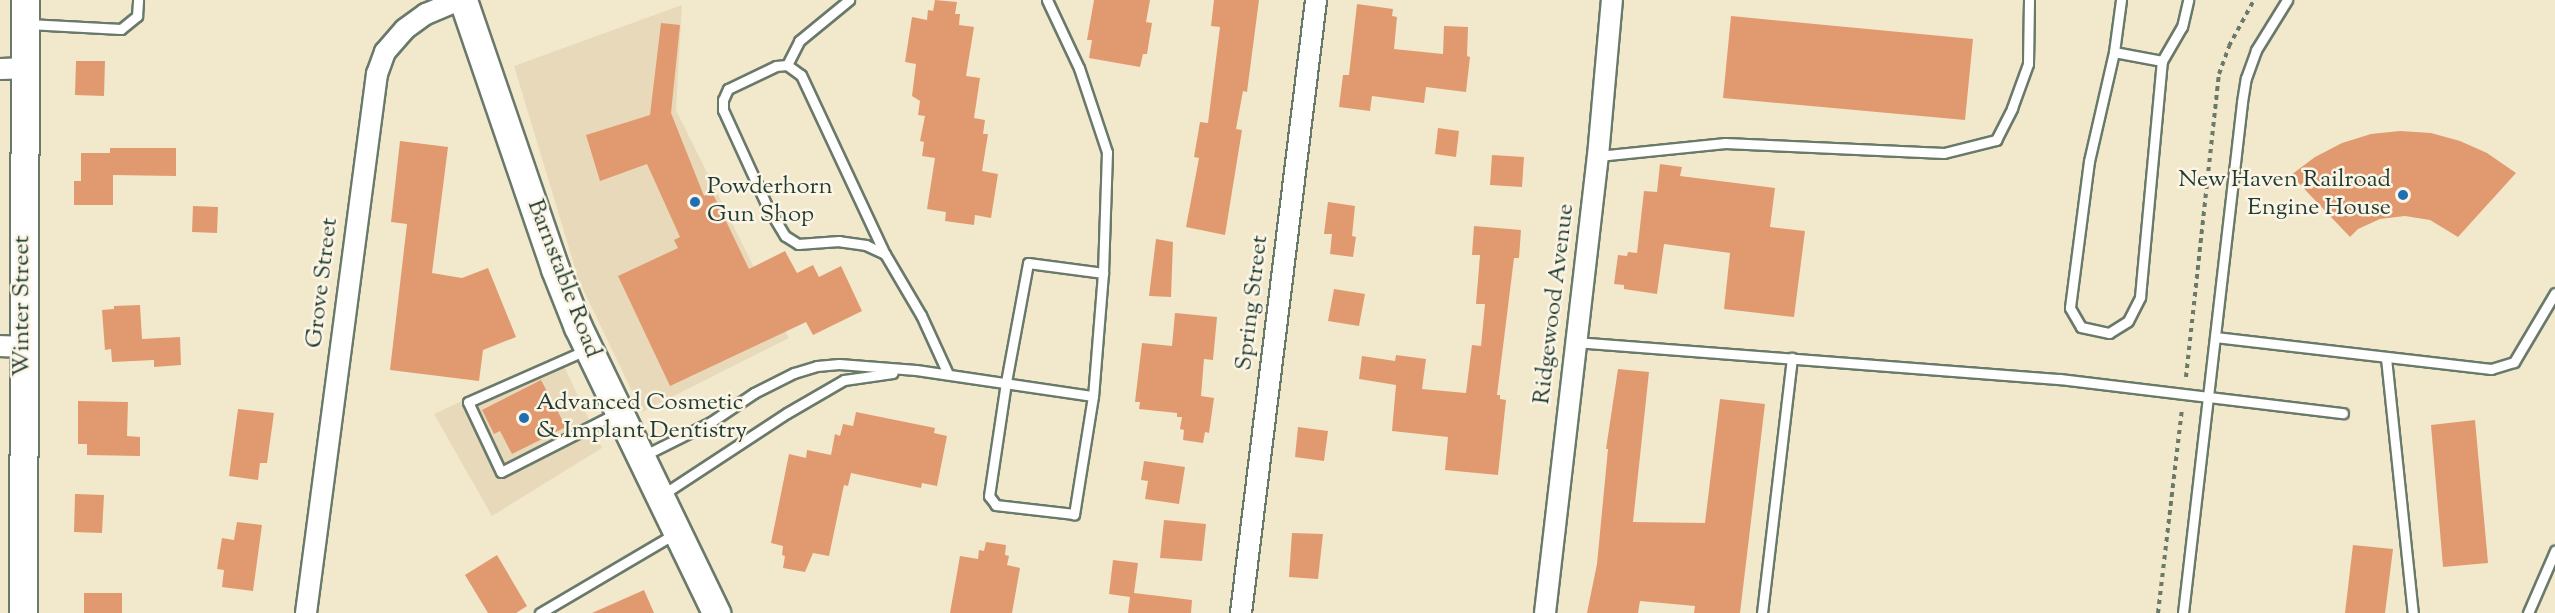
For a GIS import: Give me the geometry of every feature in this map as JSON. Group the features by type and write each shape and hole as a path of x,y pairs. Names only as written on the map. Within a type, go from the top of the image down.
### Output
{"main road":[{"name":"Barnstable Road","path":"461,0 555,269 589,349 716,613"},
{"name":"Winter Street","path":"22,613 11,347 12,69 25,12"}],"street":[{"name":"Grove Street","path":"306,613 377,74 385,52 405,29 426,14 461,0"},
{"name":"Spring Street","path":"1240,613 1316,0"},
{"name":"Ridgewood Avenue","path":"1545,613 1598,156 1612,0"}],"lane":[{"path":"25,12 121,29 137,16 138,0"},
{"path":"787,65 799,41 849,0"},
{"path":"1047,0 1079,68 1107,152 1103,273 1093,396 1074,514 996,505 989,496 1006,382 1028,263 1103,273"},
{"path":"1598,156 1725,143 1944,153 1996,140 2012,108 2028,64 2029,0"},
{"path":"2121,0 2114,52 2090,161 2070,308 2081,327 2109,333 2128,321 2140,297 2163,61 2182,27 2188,0"},
{"path":"2183,613 2246,78 2256,50 2287,0"},
{"path":"2114,52 2163,61"},
{"path":"885,254 867,245 839,241 798,244 785,237 767,206 723,110 723,100 728,89 776,66 787,65 801,75 885,254 921,315 948,374"},
{"path":"2215,337 2491,369 2505,367 2514,362 2555,293"},
{"path":"1576,342 2060,379 2184,396 2343,413"},
{"path":"589,349 468,402 501,472 619,412"},
{"path":"1762,613 1792,358"},
{"path":"2386,358 2414,613"},
{"path":"641,457 711,422 754,393 794,373 817,366 839,364 916,370 1093,396"},
{"path":"660,496 787,413 844,380 916,370"},
{"path":"540,613 678,532"},
{"path":"2528,613 2555,551"}],"path":[{"path":"2158,613 2219,74 2229,46 2254,0"}],"shaded area":[{"path":"682,5 676,110 789,338 642,412 579,281 514,66"},
{"path":"559,355 602,448 492,516 434,414"}],"building":[{"path":"935,0 957,2 955,14 960,14 959,25 974,27 966,76 980,78 974,118 985,120 983,134 988,134 982,171 998,174 991,218 975,215 974,225 945,221 946,212 927,209 935,158 922,156 924,142 920,141 925,116 918,115 920,101 912,96 916,64 905,62 912,17 927,20 928,10 933,11"},
{"path":"1094,0 1150,0 1146,22 1152,23 1147,54 1143,54 1140,67 1089,58 1092,40 1087,40"},
{"path":"1214,0 1259,0 1247,92 1243,91 1236,129 1242,130 1225,235 1186,227 1199,158 1194,157 1200,122 1208,123 1220,27 1211,26"},
{"path":"1357,4 1393,9 1392,16 1397,17 1394,49 1443,54 1444,26 1468,27 1467,56 1470,57 1466,92 1426,87 1424,103 1372,96 1370,111 1339,107 1343,75 1349,75"},
{"path":"1731,16 1973,39 1965,120 1723,98"},
{"name":"Powderhorn Gun Shop","path":"661,23 680,25 671,113 704,196 712,192 749,269 785,251 797,273 813,265 819,277 841,266 862,311 813,335 806,322 670,386 618,276 678,248 674,240 680,237 647,164 600,181 586,135 650,115"},
{"path":"76,61 105,61 104,96 75,95"},
{"path":"1438,128 1459,131 1456,157 1435,154"},
{"name":"New Haven Railroad Engine House","path":"2400,131 2431,133 2460,141 2487,153 2516,173 2458,237 2430,220 2405,216 2380,219 2358,229 2350,237 2291,175 2315,157 2342,143 2371,134"},
{"path":"400,141 448,147 432,273 462,278 488,268 516,337 483,350 479,381 390,370 407,224 391,222"},
{"path":"110,148 176,148 176,176 113,175 113,205 74,205 74,181 81,181 81,153 110,153"},
{"path":"1492,155 1524,157 1522,187 1490,185"},
{"path":"1660,164 1682,167 1680,176 1775,188 1770,227 1805,231 1794,317 1724,309 1730,253 1664,244 1657,294 1624,289 1624,285 1614,284 1618,255 1627,256 1628,252 1637,253 1644,191 1657,192"},
{"path":"1328,202 1355,206 1352,236 1356,237 1353,257 1330,254 1332,234 1324,234"},
{"path":"193,206 218,207 217,233 192,232"},
{"path":"1474,226 1521,230 1519,258 1514,258 1497,395 1500,395 1500,399 1506,400 1498,475 1445,470 1448,437 1392,431 1396,385 1359,379 1362,356 1395,361 1396,355 1426,359 1422,389 1466,393 1472,345 1481,346 1485,304 1476,304 1480,255 1472,255"},
{"path":"1156,239 1173,242 1171,297 1149,296"},
{"path":"1334,289 1365,294 1359,326 1328,321"},
{"path":"140,305 142,339 180,337 181,365 154,367 154,360 112,362 111,349 105,350 102,310 114,309 114,306"},
{"path":"1175,313 1217,317 1213,360 1204,359 1201,396 1214,398 1209,433 1205,432 1203,443 1183,440 1184,430 1180,429 1182,417 1177,417 1177,413 1139,409 1140,402 1135,402 1142,343 1172,346"},
{"path":"1618,369 1649,372 1633,522 1705,523 1720,399 1765,404 1740,613 1694,613 1695,606 1640,601 1638,613 1587,613 1597,564 1608,449 1606,449"},
{"name":"Advanced Cosmetic & Implant Dentistry","path":"541,380 566,427 512,454 500,431 494,434 482,410"},
{"path":"78,401 128,402 127,436 140,437 140,456 87,455 87,444 78,444"},
{"path":"238,409 274,413 267,463 260,463 258,480 229,476"},
{"path":"856,412 935,428 934,433 947,436 937,486 922,483 921,488 851,473 848,486 844,485 829,556 813,553 805,572 783,568 785,556 782,555 783,546 771,543 789,454 806,458 807,450 831,455 835,434 840,436 843,424 853,426"},
{"path":"2475,420 2488,563 2443,567 2431,425"},
{"path":"1298,427 1328,431 1324,461 1295,457"},
{"path":"1144,461 1185,467 1179,504 1145,499 1148,481 1141,480"},
{"path":"75,494 104,495 102,533 74,532"},
{"path":"1164,520 1206,524 1202,561 1160,558"},
{"path":"237,522 262,525 253,591 222,587 224,570 217,569 222,538 234,540"},
{"path":"1292,533 1323,534 1318,579 1289,577"},
{"path":"986,542 1006,545 1005,555 1009,556 1007,565 1020,568 1012,613 950,613 960,556 978,559 979,550 984,551"},
{"path":"2353,545 2393,549 2385,613 2345,613"},
{"path":"497,555 527,606 516,613 488,613 465,575"},
{"path":"1113,560 1138,563 1134,593 1192,600 1191,613 1128,613 1130,597 1109,594"},
{"path":"644,590 654,613 592,613"},
{"path":"84,593 122,593 122,613 84,613"}],"place":[{"name":"New Haven Railroad Engine House","path":"2403,195"},
{"name":"Powderhorn Gun Shop","path":"695,202"},
{"name":"Advanced Cosmetic & Implant Dentistry","path":"524,418"}]}
